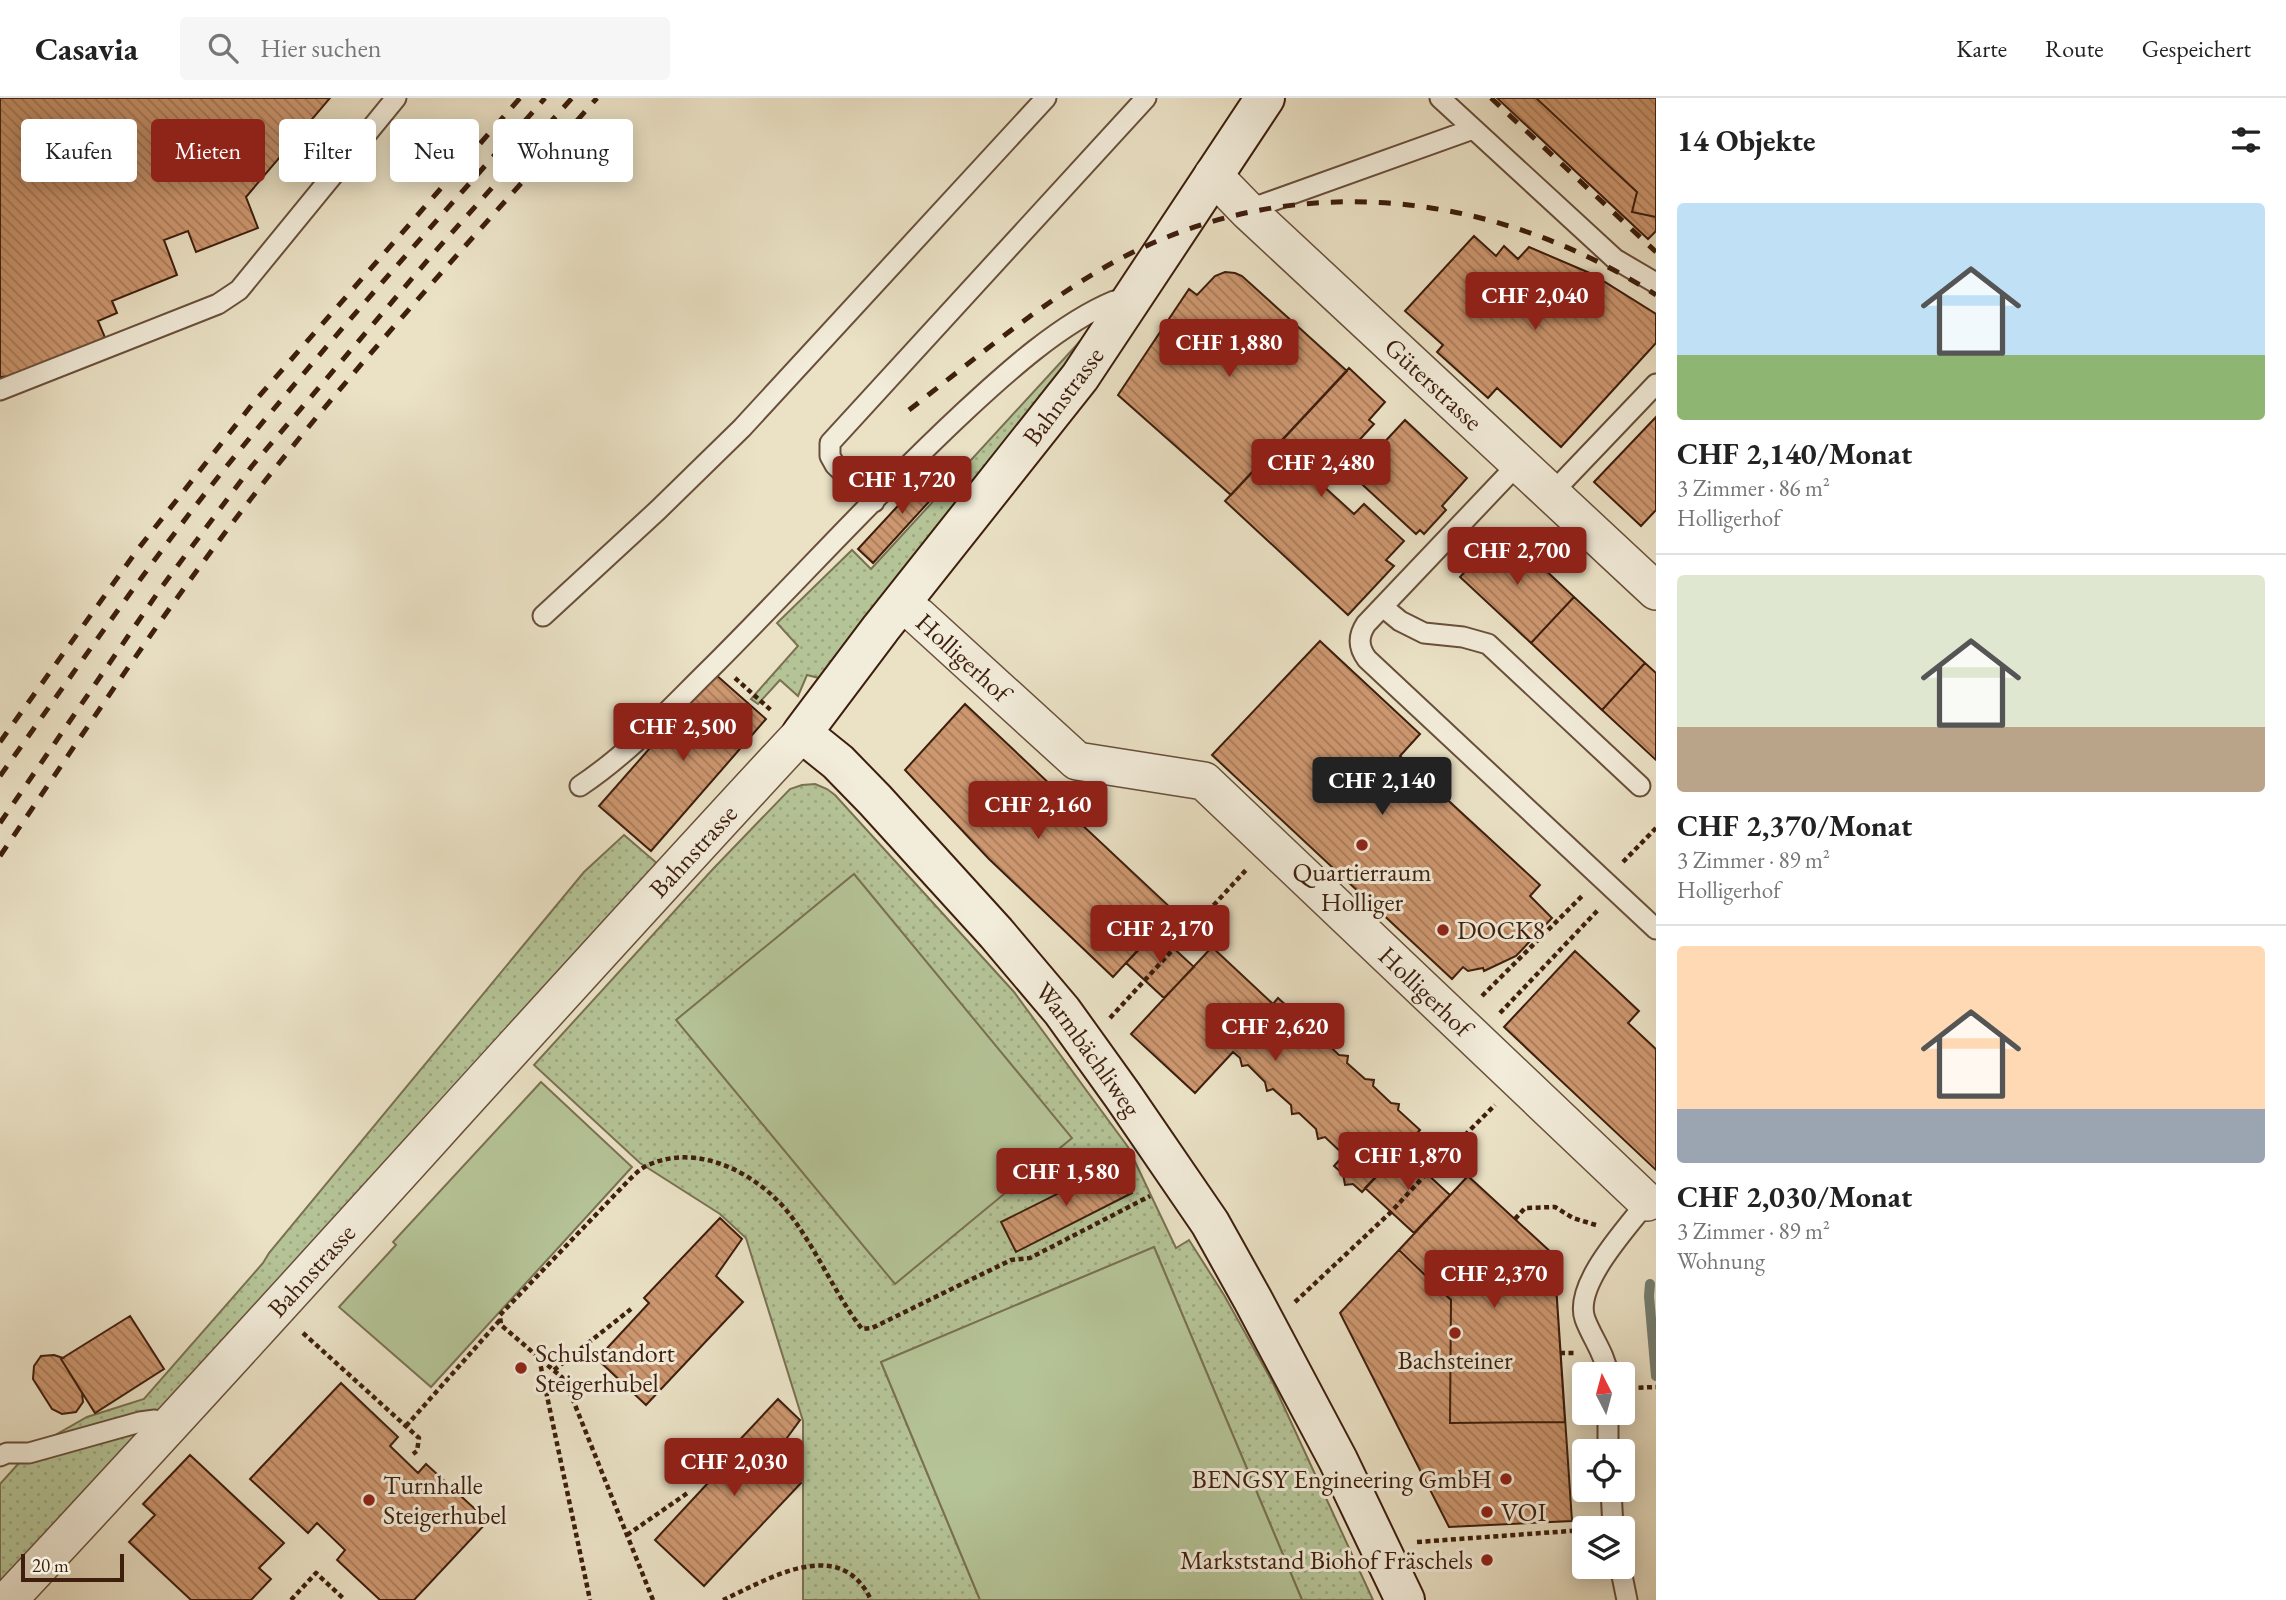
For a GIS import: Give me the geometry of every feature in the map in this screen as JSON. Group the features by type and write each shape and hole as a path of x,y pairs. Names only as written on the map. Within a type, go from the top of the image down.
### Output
{"street":[{"name":"Bahnstrasse","path":"8,1600 168,1429 698,844 802,733 1080,377 1265,98"},
{"name":"Güterstrasse","path":"1213,175 1247,210 1519,463 1651,577"},
{"name":"Holligerhof","path":"901,604 918,616 1077,761 1205,781 1647,1202"},
{"name":"Warmbächliweg","path":"802,733 838,762 875,800 996,933 1062,1011 1124,1096 1210,1223 1338,1460 1405,1600"}],"lane":[{"path":"0,390 229,298 239,290 396,98"},
{"path":"542,616 658,510 742,428 1046,98"},
{"path":"874,502 835,465 830,456 830,443 1146,98"},
{"path":"1440,98 1615,259 1656,284"},
{"path":"1247,210 1473,129"},
{"path":"580,786 602,771 653,727 936,438 1009,371 1091,310 1114,301 1127,307"},
{"path":"1552,493 1656,384"},
{"path":"1519,463 1367,624 1360,636 1361,651 1656,929"},
{"path":"1383,607 1400,621 1424,633 1463,637 1488,644 1640,786"},
{"name":"Holligerhof","path":"1606,1362 1584,1316 1585,1292 1599,1266 1647,1202"},
{"path":"0,1456 7,1453 29,1453 140,1422 155,1420 168,1429"},
{"path":"1623,1579 1627,1600"}],"path":[{"path":"752,694 771,711"},
{"path":"1605,881 1656,828"},
{"path":"1102,1027 1271,844"},
{"path":"1466,1030 1587,891"},
{"path":"1466,1030 1603,905"},
{"path":"1266,1324 1288,1308 1391,1212 1501,1099"},
{"path":"653,1600 565,1380 500,1325 500,1315 644,1167 667,1160 694,1157 727,1165 771,1196 790,1215 862,1329 872,1328 1011,1260 1030,1258 1154,1194"},
{"path":"1514,1219 1525,1208 1555,1207 1573,1218 1623,1233"},
{"path":"554,1370 631,1309"},
{"path":"406,1426 500,1320"},
{"path":"301,1332 419,1438 417,1451 413,1454"},
{"path":"539,1357 590,1600"},
{"path":"1635,1388 1653,1387"},
{"path":"627,1535 689,1492"},
{"path":"1405,1543 1572,1531"},
{"path":"723,1600 779,1574 808,1565 829,1565 851,1574 871,1600"},
{"path":"291,1600 316,1573 345,1600"}],"green space":[{"path":"1094,326 1097,329 823,679 807,675 798,696 780,680 758,704 751,699 798,646 777,623 852,550 871,569"},
{"path":"815,784 835,795 1014,992 1128,1147 1176,1248 1189,1240 1224,1295 1273,1383 1373,1600 1302,1600 1154,1247 881,1362 980,1600 803,1600 803,1421 746,1238 720,1214 640,1163 534,1065 712,870 790,789"},
{"path":"624,835 659,865 0,1596 0,1484 43,1442 87,1417 144,1399 263,1263 584,872"},
{"path":"854,874 1072,1138 895,1284 676,1020"},
{"path":"541,1082 632,1167 431,1387 339,1307 396,1245 393,1242"},
{"path":"1154,1247 1302,1600 980,1600 881,1362"}],"building":[{"path":"0,98 330,98 312,119 279,119 279,158 265,175 265,119 151,119 151,182 259,182 246,197 258,228 196,252 188,231 164,240 177,275 112,301 117,313 98,321 106,340 16,376 0,377"},
{"path":"1497,98 1536,98 1637,192 1632,212 1656,217 1656,231 1648,239"},
{"path":"1536,98 1656,98 1656,217 1632,212 1637,192"},
{"path":"1474,236 1496,256 1504,246 1518,259 1529,247 1592,274 1656,314 1656,343 1561,447 1497,388 1488,398 1437,352 1443,345 1405,311"},
{"path":"1225,272 1242,276 1347,371 1231,495 1118,395 1189,289 1197,295 1215,276"},
{"path":"1349,368 1385,402 1369,420 1374,424 1320,483 1354,514 1364,504 1404,541 1386,560 1394,566 1348,615 1225,501"},
{"path":"1656,417 1656,510 1641,526 1594,482"},
{"path":"1405,420 1467,478 1442,506 1446,510 1424,534 1420,530 1416,534 1353,476"},
{"path":"932,469 946,483 873,563 858,549"},
{"path":"1503,530 1574,597 1531,643 1460,577"},
{"path":"1574,597 1645,663 1602,710 1531,643"},
{"path":"1320,641 1420,734 1400,756 1540,885 1530,896 1552,918 1516,956 1484,971 1483,968 1468,971 1463,967 1452,979 1212,755"},
{"path":"1645,663 1656,673 1656,760 1602,710"},
{"path":"715,674 766,719 651,851 599,806"},
{"path":"965,704 1053,787 1048,793 1174,911 1113,977 989,859 905,770"},
{"path":"1156,932 1194,967 1164,998 1126,963"},
{"path":"1212,947 1273,1004 1278,998 1288,1007 1297,1008 1297,1015 1314,1031 1323,1032 1322,1039 1339,1055 1348,1056 1347,1063 1365,1079 1374,1080 1373,1086 1391,1103 1399,1104 1398,1110 1420,1130 1362,1192 1353,1184 1345,1185 1343,1174 1334,1166 1344,1155 1325,1137 1318,1139 1316,1129 1299,1113 1292,1114 1291,1105 1273,1089 1267,1091 1265,1082 1248,1065 1242,1066 1240,1058 1233,1052 1195,1093 1131,1034"},
{"path":"1575,951 1639,1011 1628,1023 1656,1049 1656,1170 1504,1027"},
{"path":"1401,1150 1450,1195 1414,1233 1365,1188"},
{"path":"1117,1164 1132,1193 1016,1252 1001,1222"},
{"name":"Bachsteiner","path":"1468,1176 1554,1255 1572,1521 1449,1527 1340,1313"},
{"path":"1468,1176 1554,1255 1565,1422 1450,1423 1451,1300 1399,1250"},
{"path":"720,1218 742,1239 716,1276 743,1302 646,1405 597,1359 649,1303 644,1298"},
{"path":"130,1316 164,1369 95,1413 61,1359"},
{"path":"54,1355 63,1358 61,1359 82,1393 83,1402 76,1412 62,1414 52,1409 33,1379 34,1366 41,1356"},
{"name":"Turnhalle Steigerhubel","path":"341,1383 398,1437 390,1446 418,1473 426,1464 488,1521 414,1600 380,1600 337,1560 345,1550 317,1523 308,1533 250,1479"},
{"path":"778,1399 800,1420 773,1457 801,1483 704,1586 655,1540 707,1484 702,1480"},
{"path":"190,1455 284,1543 259,1568 271,1579 251,1600 191,1600 129,1542 155,1515 143,1504"}],"waterway":[{"path":"1650,1284 1656,1376"}],"railway":[{"path":"0,742 138,549 254,402 520,98"},
{"path":"0,776 147,571 239,451 352,317 545,98"},
{"path":"0,823 161,588 252,466 432,255 572,98"},
{"path":"0,856 164,616 268,477 389,332 597,98"},
{"path":"1491,98 1656,252"},
{"path":"909,410 1034,313 1114,262 1181,232 1249,212 1319,203 1389,203 1459,213 1527,232 1593,259 1656,295"}],"place":[{"name":"Quartierraum Holliger","path":"1362,845"},
{"name":"DOCK8","path":"1443,930"},
{"name":"Bachsteiner","path":"1455,1333"},
{"name":"Schulstandort Steigerhubel","path":"521,1368"},
{"name":"BENGSY Engineering GmbH","path":"1506,1479"},
{"name":"Turnhalle Steigerhubel","path":"369,1500"},
{"name":"VOI","path":"1487,1512"},
{"name":"Markststand Biohof Fräschels","path":"1487,1560"}]}
